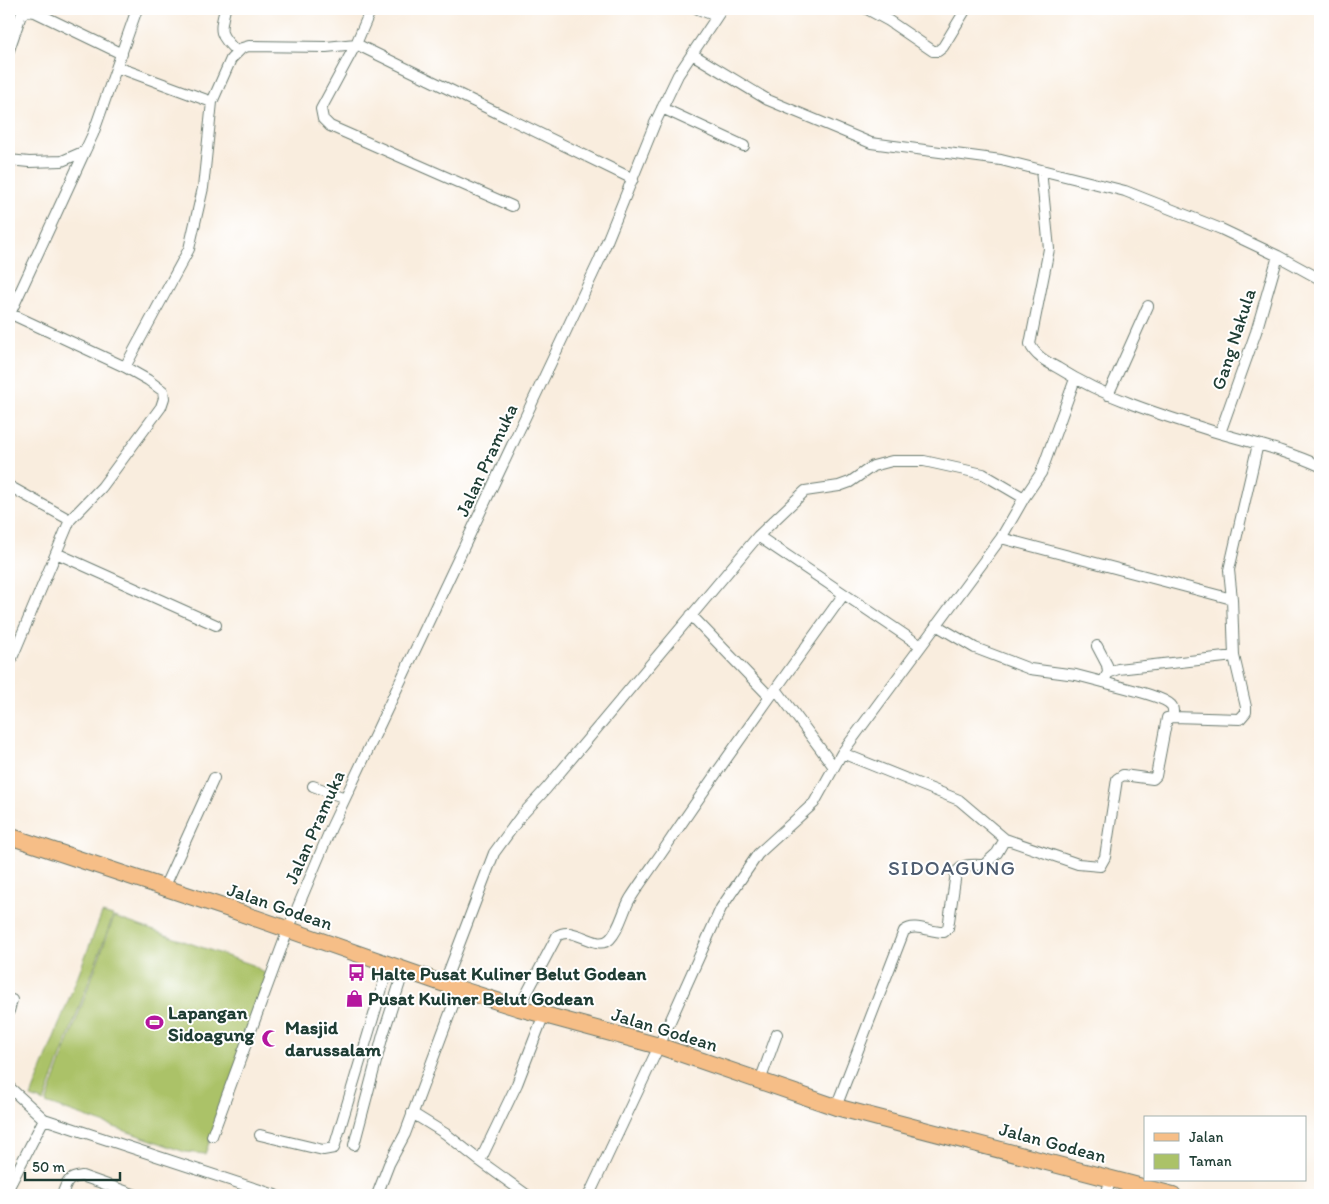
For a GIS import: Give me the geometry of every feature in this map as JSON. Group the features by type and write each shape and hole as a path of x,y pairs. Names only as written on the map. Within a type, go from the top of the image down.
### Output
{"main road":[{"name":"Jalan Godean","path":"9,836 396,968 519,1008 659,1046 836,1107 1173,1195"}],"street":[{"path":"9,665 70,520 102,487 161,407 164,398 163,391 125,367 9,315 93,134 137,9"},
{"path":"225,9 220,30 227,42 237,52"},
{"path":"371,9 356,44 321,108 323,119 330,126 512,206"},
{"path":"698,9 719,12"},
{"path":"867,9 889,21 933,51 943,48 966,9"},
{"path":"9,50 21,15 26,11 35,12 122,54"},
{"name":"Jalan Pramuka","path":"212,1136 288,930 345,798 598,261 662,108 678,75 719,12"},
{"path":"125,367 189,249 203,188 212,102 231,59 242,48 249,46 326,47 356,44 633,179"},
{"path":"692,54 768,100 871,144 1002,160 1125,191 1221,229 1278,256 1320,279"},
{"path":"117,67 212,102"},
{"path":"662,108 744,146"},
{"path":"9,160 29,162 62,161 85,151"},
{"path":"1041,170 1049,249 1030,344 1038,356 1075,379 1108,395 1320,466"},
{"name":"Gang Nakula","path":"1220,433 1256,332 1278,256"},
{"path":"1108,395 1148,306"},
{"path":"589,1195 721,908 758,854 814,803 842,754 1002,538 1024,498 1041,473 1075,379"},
{"path":"842,754 958,800 1006,839 1078,864 1100,866 1105,857 1117,779 1124,775 1153,778 1156,776 1167,718 1240,719 1246,712 1234,656 1229,570 1258,444"},
{"path":"377,1195 412,1113 494,853 521,816 758,536 805,491 839,486 850,482 873,466 892,461 924,461 983,474 1024,498"},
{"path":"9,486 70,520"},
{"path":"758,536 921,646"},
{"path":"1002,538 1232,599"},
{"path":"56,553 216,625"},
{"path":"519,1008 557,936 568,932 600,943 609,940 614,934 630,899 844,594"},
{"path":"691,615 773,693 834,767"},
{"path":"936,625 975,648 1030,669 1105,678 1170,703 1173,708 1173,717"},
{"path":"1097,646 1107,665 1105,678"},
{"path":"1105,678 1118,668 1234,656"},
{"path":"164,888 214,778"},
{"path":"313,786 345,798"},
{"path":"836,1107 904,931 907,928 918,928 937,933 944,932 948,928 956,874 959,868 984,865 997,853 1006,839"},
{"path":"260,1135 323,1150 334,1148 396,968"},
{"path":"354,1145 384,1034 396,968"},
{"path":"9,1011 12,1000"},
{"path":"480,1161 517,1084 544,1014"},
{"path":"760,1081 777,1034"},
{"path":"9,1087 44,1119 275,1195"},
{"path":"412,1113 446,1134 526,1195"},
{"path":"9,1187 44,1119"},
{"path":"62,1195 66,1183 73,1177 82,1176 136,1195"},
{"path":"1106,1195 1111,1178"}],"green space":[{"path":"102,913 113,916 44,1102 31,1097"},
{"name":"Lapangan Sidoagung","path":"114,917 253,965 270,977 205,1154 185,1152 46,1103"}],"place":[{"name":"Halte Pusat Kuliner Belut Godean","path":"357,973"},
{"name":"Pusat Kuliner Belut Godean","path":"354,998"},
{"name":"Lapangan Sidoagung","path":"154,1023"},
{"name":"Masjid darussalam","path":"271,1038"}],"district":[{"name":"SIDOAGUNG","path":"952,868"}]}
